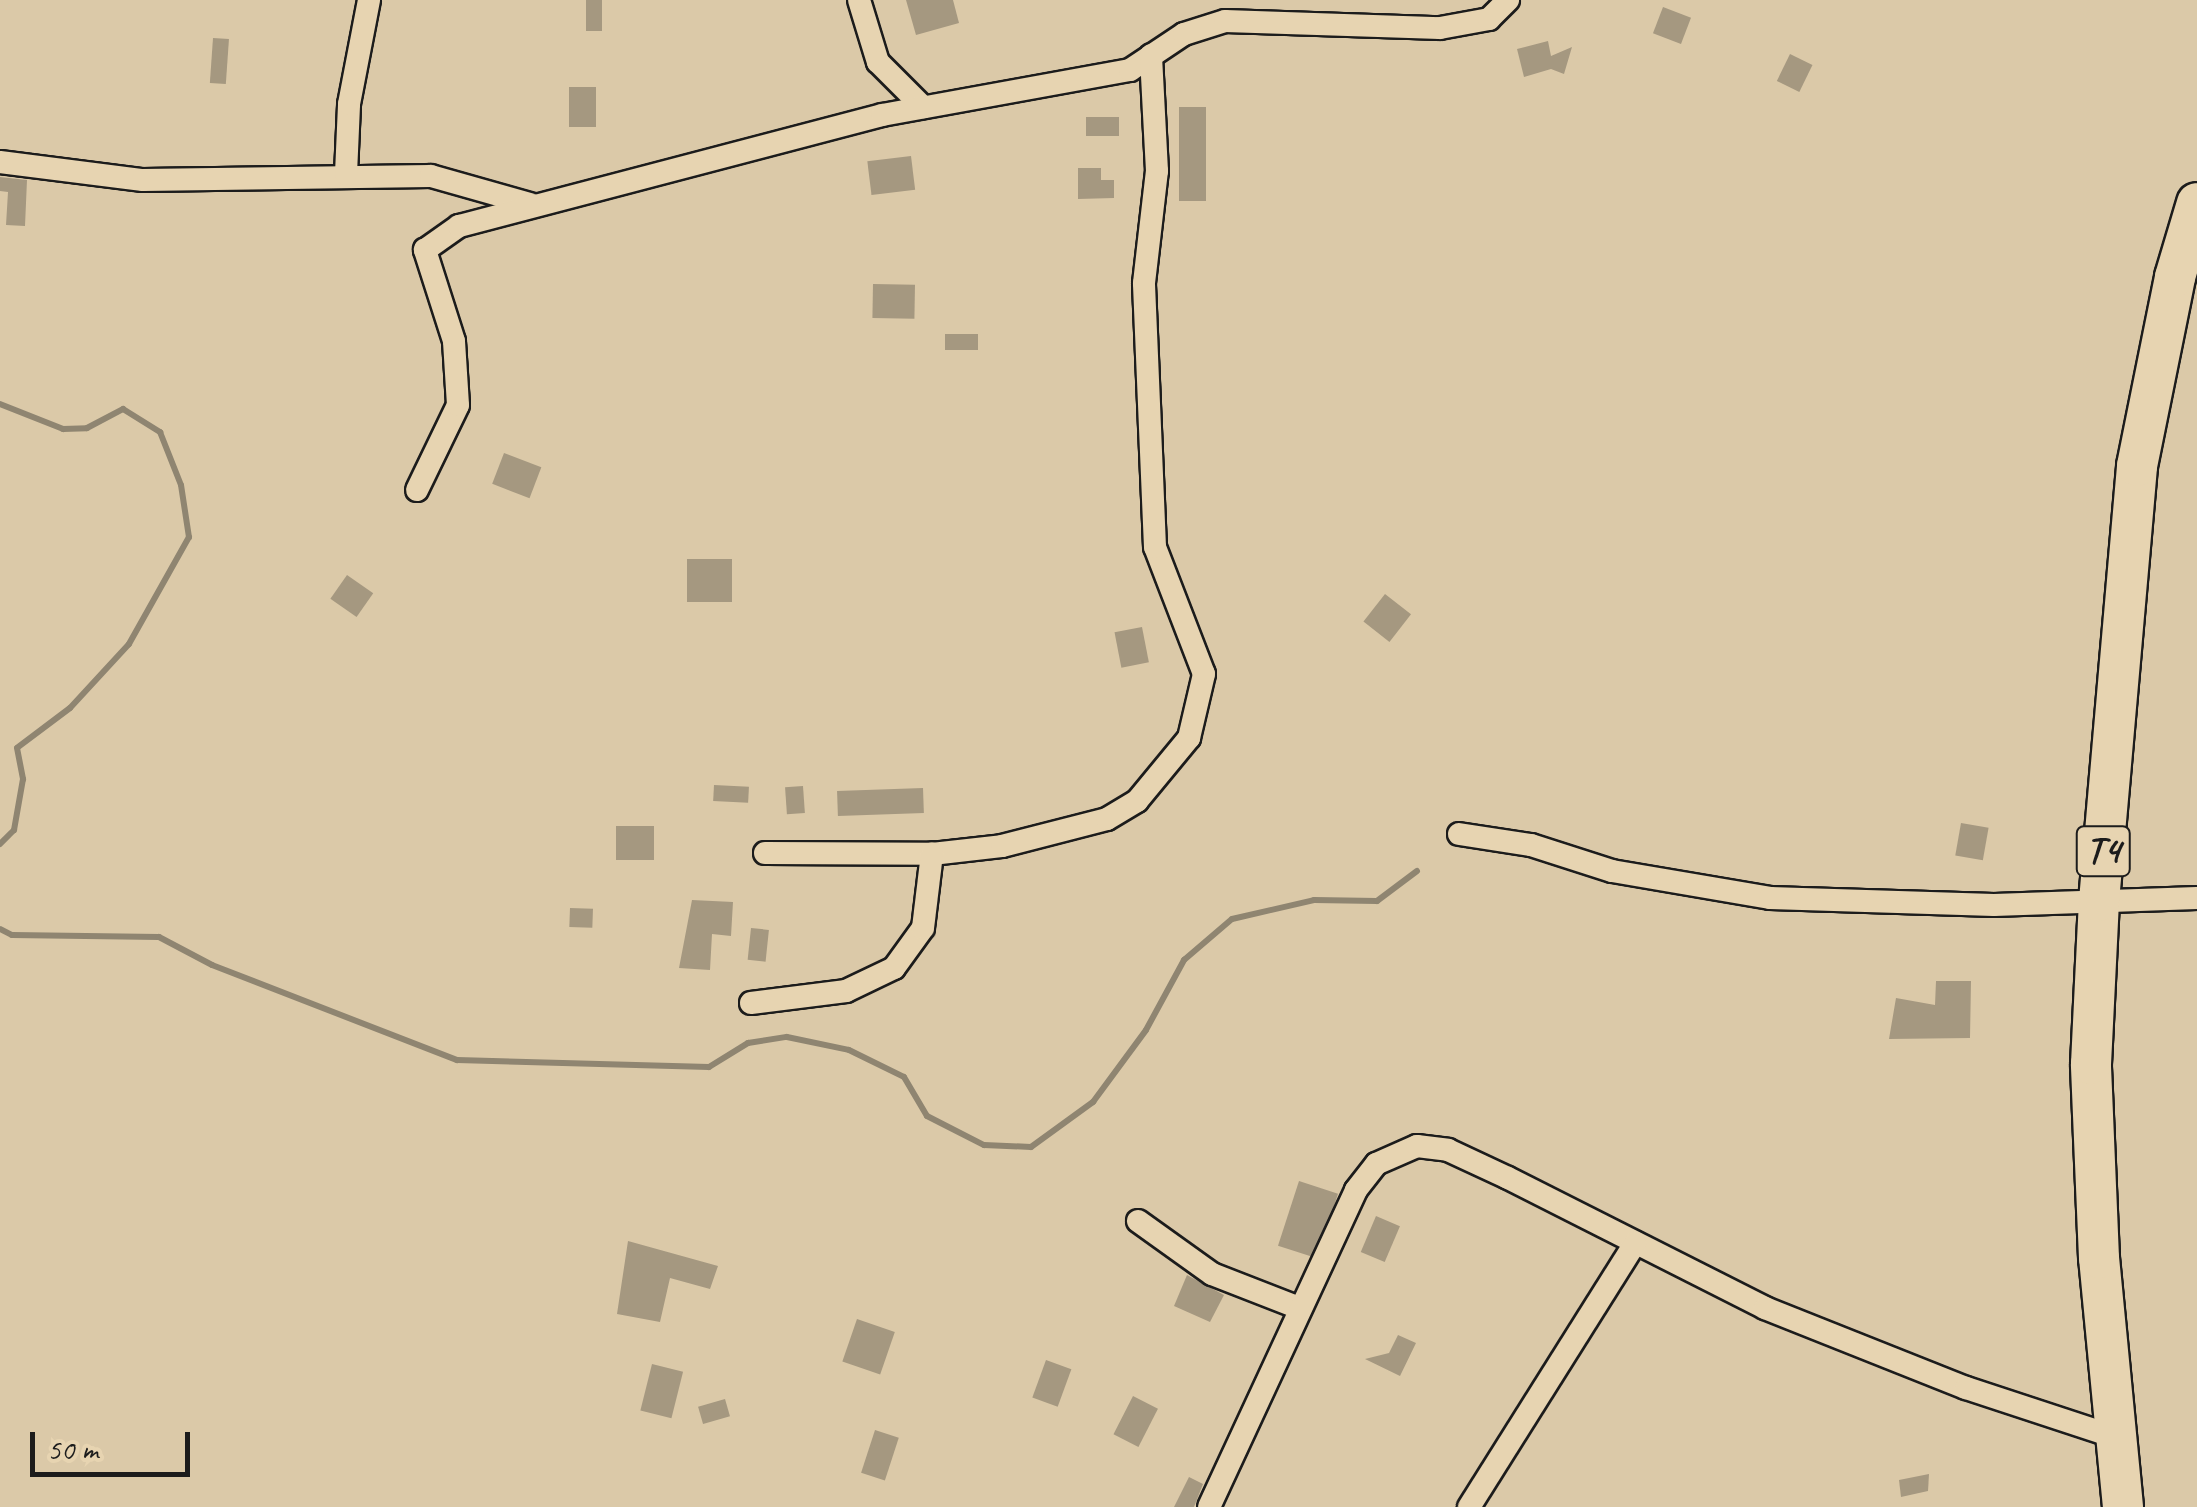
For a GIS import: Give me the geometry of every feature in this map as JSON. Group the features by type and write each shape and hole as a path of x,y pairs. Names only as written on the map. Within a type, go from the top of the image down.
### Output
{"highway":[{"name":"T4","path":"2123,1507 2112,1436 2092,1064 2098,900 2137,466 2197,202"}],"street":[{"path":"346,174 349,104 368,0"},
{"path":"859,0 878,62 923,107"},
{"path":"418,490 458,405 454,341 425,250 459,226 530,204 923,107 1130,70 1197,28 1225,21 1440,28 1489,19 1508,0"},
{"path":"764,853 932,854 1002,846 1107,819 1137,801 1189,738 1202,702 1204,674 1155,547 1144,284 1157,171 1151,55"},
{"path":"0,162 143,180 346,174 431,176 530,204"},
{"path":"1459,834 1531,845 1612,871 1770,898 2197,898"},
{"path":"751,1003 846,991 894,968 923,928 932,854"},
{"path":"1209,1507 1356,1190 1376,1164 1417,1146 1448,1150 1765,1308 1966,1388 2112,1436"},
{"path":"1138,1220 1212,1274 1299,1308"},
{"path":"1470,1507 1636,1243"}],"building":[{"path":"586,0 602,0 602,31 586,31"},
{"path":"906,0 953,0 959,23 916,35"},
{"path":"1663,7 1691,18 1681,44 1653,33"},
{"path":"213,38 229,39 226,84 210,83"},
{"path":"1548,41 1551,56 1572,47 1564,74 1551,69 1524,77 1517,49"},
{"path":"1790,54 1812,65 1799,92 1777,81"},
{"path":"569,87 596,87 596,127 569,127"},
{"path":"1179,107 1206,107 1206,201 1179,201"},
{"path":"1086,117 1119,117 1119,136 1086,136"},
{"path":"911,156 915,190 871,195 867,161"},
{"path":"1078,168 1101,168 1101,180 1114,180 1114,198 1078,199"},
{"path":"0,177 27,180 25,226 6,225 8,192 0,191"},
{"path":"873,284 915,285 914,319 872,318"},
{"path":"945,334 978,334 978,350 945,350"},
{"path":"504,453 541,467 530,498 492,484"},
{"path":"687,559 732,559 732,602 687,602"},
{"path":"347,575 373,593 357,617 330,599"},
{"path":"1385,594 1411,614 1389,642 1363,622"},
{"path":"1142,627 1149,662 1121,668 1115,632"},
{"path":"714,785 749,787 748,803 713,801"},
{"path":"803,786 805,813 787,814 785,787"},
{"path":"923,788 924,813 838,816 837,791"},
{"path":"1961,823 1989,828 1983,860 1955,855"},
{"path":"616,826 654,826 654,860 616,860"},
{"path":"692,900 733,902 731,936 712,934 710,970 679,968"},
{"path":"570,908 593,909 592,928 569,927"},
{"path":"751,928 769,930 766,962 748,960"},
{"path":"1936,981 1971,981 1970,1038 1889,1039 1896,998 1935,1005"},
{"path":"1299,1181 1338,1194 1317,1258 1278,1246"},
{"path":"1376,1216 1400,1226 1385,1262 1361,1252"},
{"path":"628,1241 718,1266 710,1289 670,1278 660,1322 617,1314"},
{"path":"1187,1275 1224,1295 1210,1322 1174,1306"},
{"path":"857,1319 895,1332 880,1375 842,1362"},
{"path":"1398,1335 1416,1343 1400,1376 1365,1359 1389,1353"},
{"path":"1046,1360 1071,1369 1058,1407 1032,1398"},
{"path":"652,1364 683,1372 671,1418 640,1411"},
{"path":"1133,1396 1158,1409 1138,1447 1113,1434"},
{"path":"725,1399 730,1416 703,1424 698,1407"},
{"path":"875,1430 899,1438 885,1481 861,1473"},
{"path":"1929,1474 1928,1491 1901,1497 1899,1480"},
{"path":"1189,1477 1203,1484 1194,1507 1174,1507"}],"waterway":[{"path":"0,404 63,429 87,428 123,409 160,432 181,485 189,537 129,644 70,708 17,748 23,779 14,830 0,844"},
{"path":"0,929 12,935 159,937 212,965 457,1060 709,1067 748,1043 787,1037 849,1050 904,1077 927,1116 984,1145 1031,1147 1093,1102 1146,1030 1184,960 1232,919 1314,900 1377,901 1417,871"}]}
